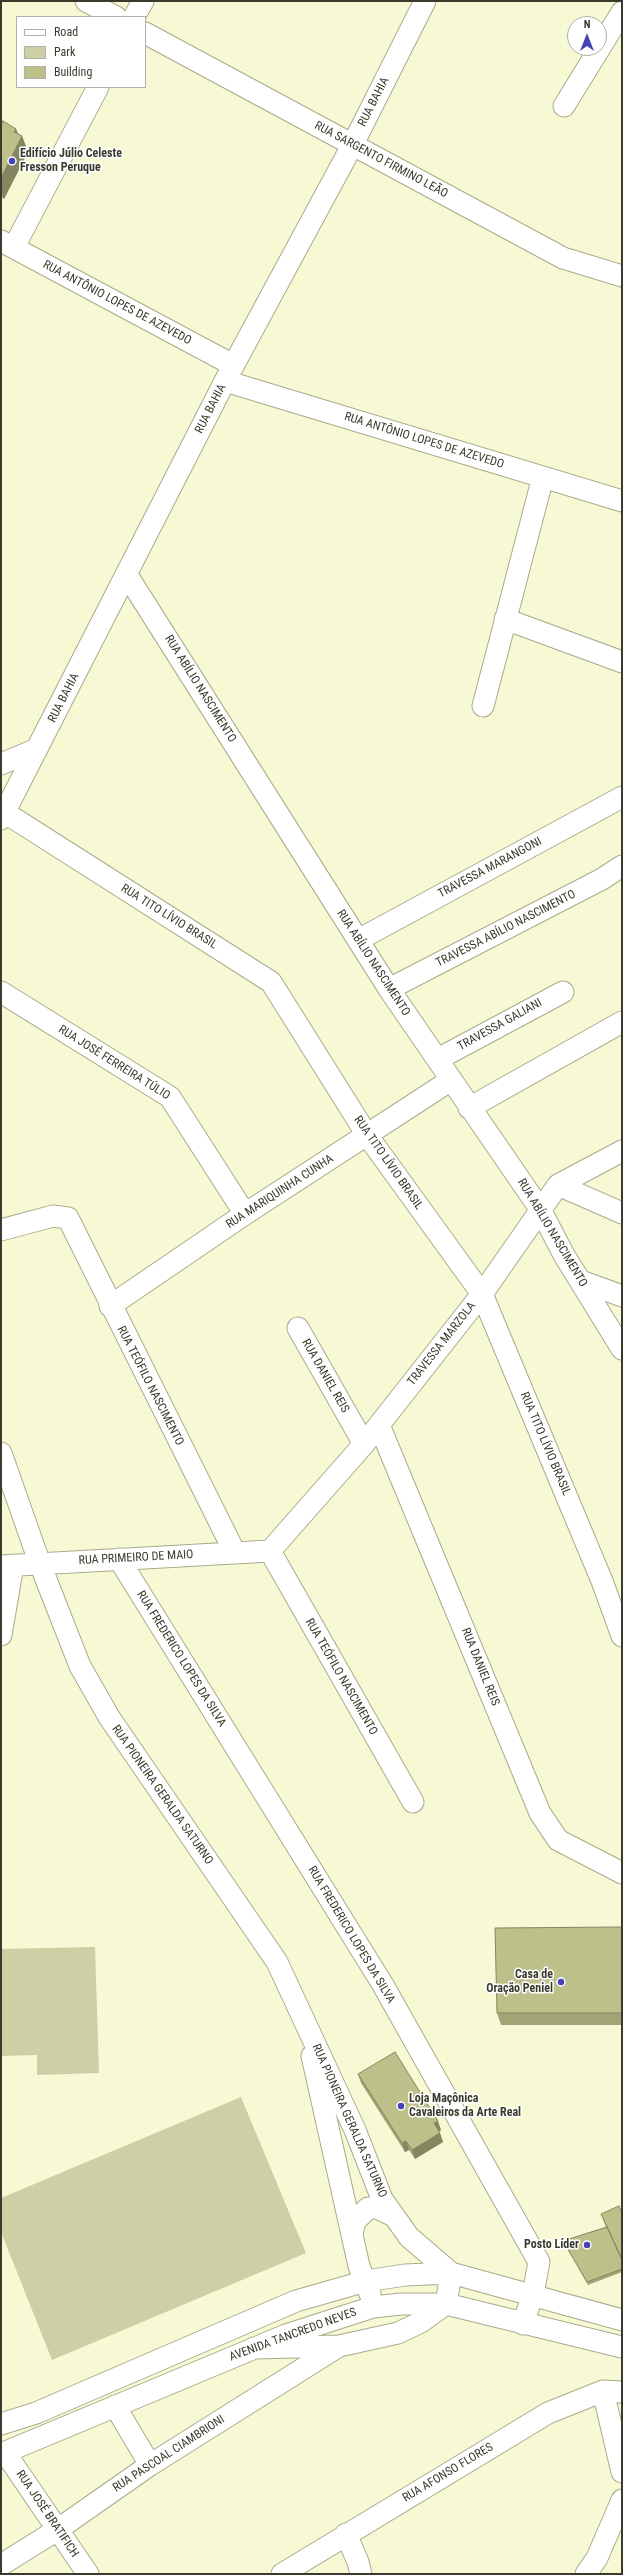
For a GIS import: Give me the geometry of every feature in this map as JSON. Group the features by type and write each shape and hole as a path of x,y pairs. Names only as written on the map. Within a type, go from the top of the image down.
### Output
{"street":[{"path":"86,1 114,16"},
{"path":"135,16 143,1"},
{"name":"RUA BAHIA","path":"3,816 229,373 353,144 425,1"},
{"path":"564,106 622,12"},
{"name":"RUA SARGENTO FIRMINO LEÃO","path":"146,34 563,258 622,276"},
{"path":"8,244 97,88"},
{"name":"RUA ANTÔNIO LOPES DE AZEVEDO","path":"8,244 229,373 543,477 622,501"},
{"path":"563,258 622,289"},
{"path":"483,706 543,477"},
{"name":"RUA ABÍLIO NASCIMENTO","path":"127,575 388,989 540,1209 622,1349"},
{"path":"505,619 622,662"},
{"path":"1,764 37,749"},
{"name":"TRAVESSA MARANGONI","path":"358,940 622,797"},
{"name":"RUA TITO LÍVIO BRASIL","path":"3,816 270,982 367,1136 482,1294 602,1581 622,1636"},
{"name":"TRAVESSA ABÍLIO NASCIMENTO","path":"388,989 602,879 622,866"},
{"name":"RUA JOSÉ FERREIRA TÚLIO","path":"1,992 170,1097 245,1214"},
{"name":"TRAVESSA GALIANI","path":"438,1060 563,992"},
{"path":"469,1108 622,1022"},
{"name":"RUA MARIQUINHA CUNHA","path":"110,1306 245,1214 451,1080"},
{"name":"TRAVESSA MARZOLA","path":"270,1551 379,1425 482,1294 540,1209 558,1186 622,1152"},
{"path":"558,1186 622,1213"},
{"name":"RUA TEÓFILO NASCIMENTO","path":"1,1230 53,1216 68,1218 110,1306 235,1553"},
{"path":"581,1281 622,1296"},
{"name":"RUA DANIEL REIS","path":"298,1328 364,1444"},
{"name":"RUA DANIEL REIS","path":"379,1425 540,1813 558,1840 622,1873"},
{"name":"RUA PIONEIRA GERALDA SATURNO","path":"1,1453 40,1564 80,1666 108,1717 277,1962 304,2016 365,2155 382,2199 409,2237 451,2273"},
{"name":"RUA TEÓFILO NASCIMENTO","path":"270,1551 412,1802"},
{"name":"RUA PRIMEIRO DE MAIO","path":"7,1565 270,1551"},
{"name":"RUA FREDERICO LOPES DA SILVA","path":"119,1559 383,1985 539,2262 533,2294 523,2324"},
{"path":"1,1636 7,1565"},
{"name":"RUA PIONEIRA GERALDA SATURNO","path":"304,2016 359,2266 366,2281 374,2307"},
{"path":"336,2164 340,2171 347,2177 356,2178 363,2174 365,2155"},
{"path":"352,2234 355,2221 368,2208 376,2208 394,2216"},
{"path":"254,2348 339,2346 398,2333 421,2322 446,2304 451,2273"},
{"path":"1,2424 36,2413 296,2301 366,2281 405,2275 451,2273 533,2294 622,2320"},
{"name":"AVENIDA TANCREDO NEVES","path":"3,2454 293,2332 374,2307 401,2304 446,2304 622,2348"},
{"name":"RUA PASCOAL CIAMBRIONI","path":"1,2565 57,2530 150,2465 339,2346"},
{"path":"613,2392 622,2472"},
{"name":"RUA AFONSO FLORES","path":"282,2574 548,2412 613,2392"},
{"path":"115,2406 150,2465"},
{"name":"RUA JOSÉ BRATIFICH","path":"3,2454 88,2574"},
{"path":"586,2574 597,2558 622,2500"},
{"path":"346,2534 358,2562 361,2574"}],"green space":[{"path":"95,1947 99,2073 37,2075 37,2055 1,2056 1,1949"},
{"path":"241,2097 306,2253 52,2360 1,2232 1,2198"}],"building":[{"path":"3,121 16,129 14,132 22,136 1,178 1,125"},
{"name":"Casa de Oração Peniel","path":"622,1927 622,2013 497,2013 495,1928"},
{"name":"Loja Maçônica Cavaleiros da Arte Real","path":"395,2052 438,2121 434,2123 440,2133 412,2150 406,2141 402,2143 358,2074"},
{"path":"619,2206 622,2213 622,2259 601,2214"},
{"path":"607,2227 622,2260 622,2269 587,2282 563,2241"}],"place":[{"name":"Edifício Júlio Celeste Fresson Peruque","path":"12,161"},
{"name":"Casa de Oração Peniel","path":"561,1982"},
{"name":"Loja Maçônica Cavaleiros da Arte Real","path":"401,2106"},
{"name":"Posto Líder","path":"587,2245"}]}
